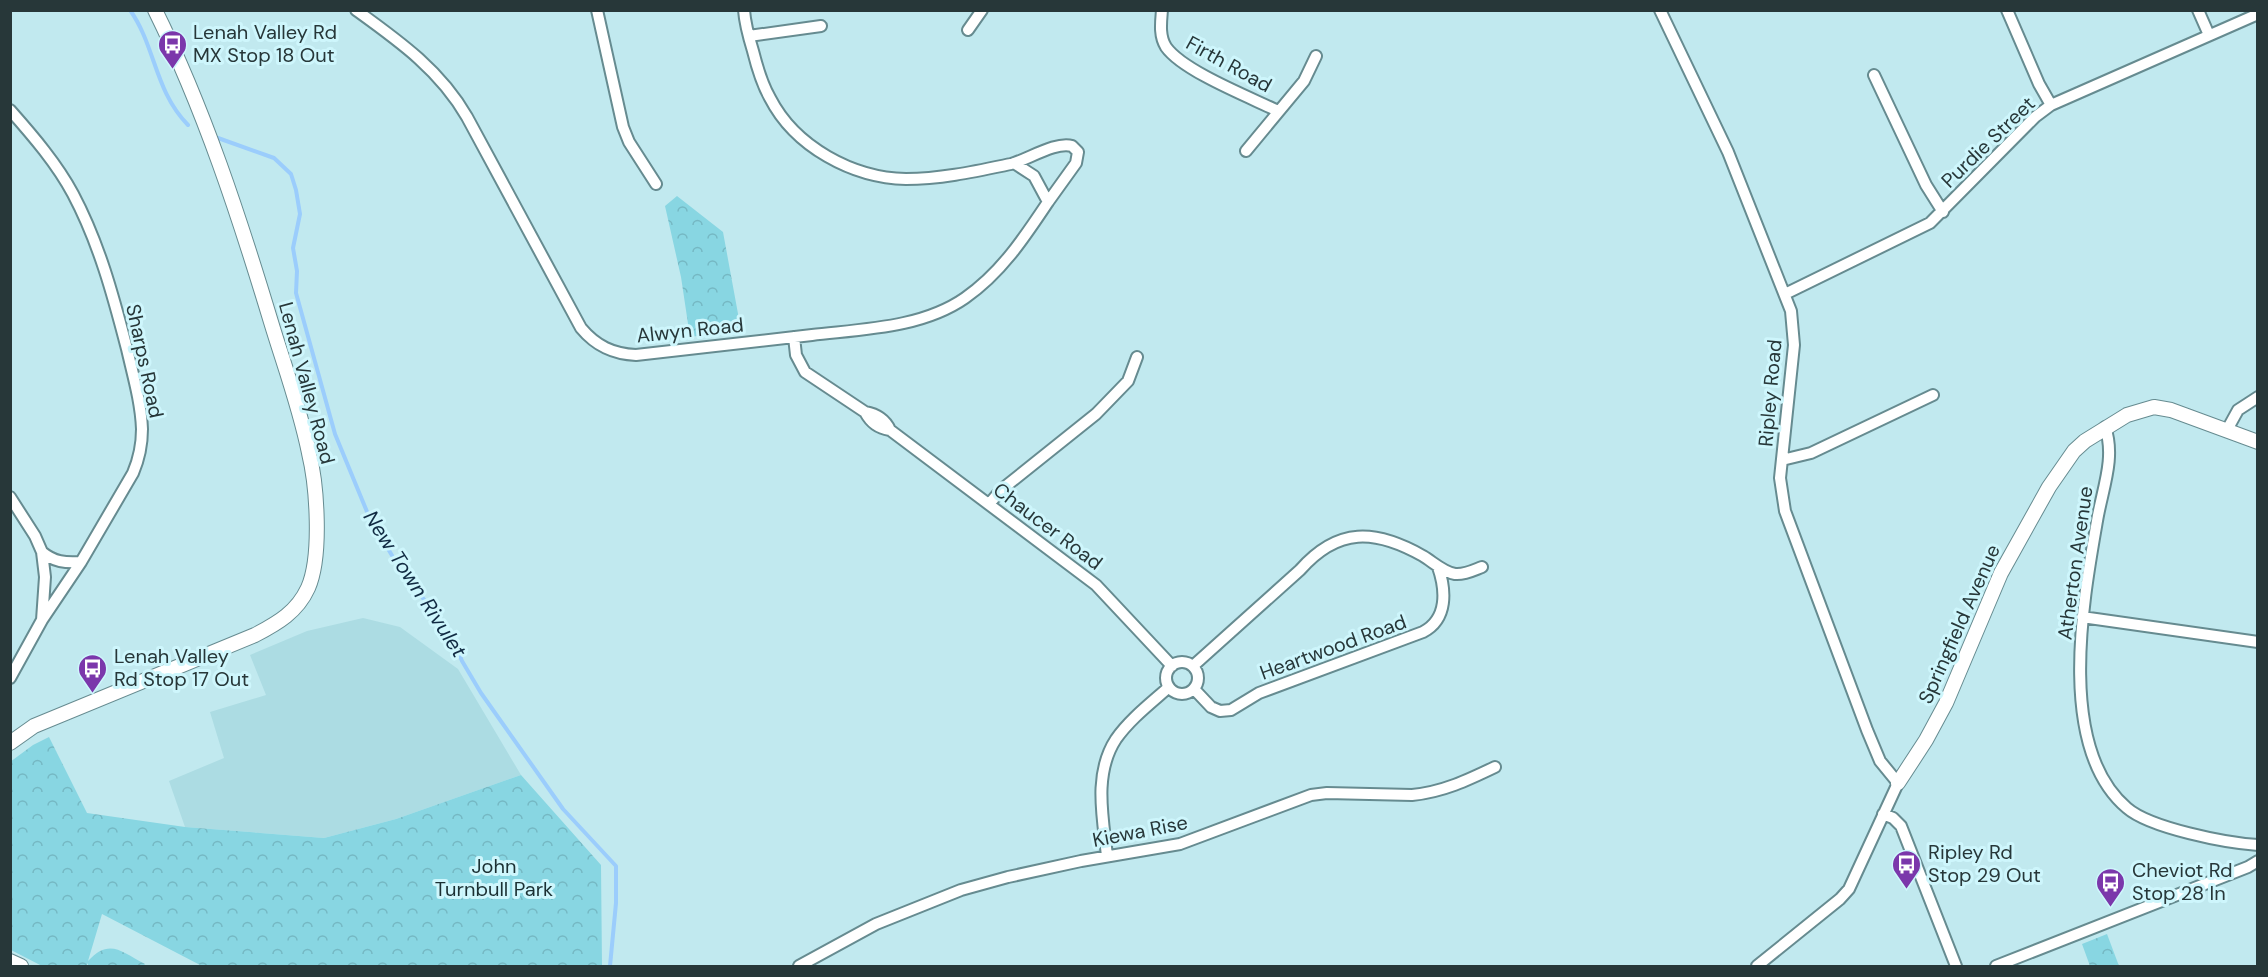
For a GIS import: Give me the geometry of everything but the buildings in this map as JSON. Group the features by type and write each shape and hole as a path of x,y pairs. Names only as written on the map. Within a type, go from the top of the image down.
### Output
{"street":[{"name":"Lenah Valley Road","path":"10,743 34,726 255,635 279,622 292,612 308,589 314,565 316,524 310,453 250,253 203,123 155,10"},
{"name":"Alwyn Road","path":"356,10 414,52 452,92 574,315 590,338 611,351 636,355 794,337 905,322 927,316 963,299 996,274 1076,163 1078,152 1067,144 1061,145 1014,163"},
{"path":"597,10 623,127 629,142 656,184"},
{"path":"744,10 758,68 770,98 782,117 802,138 838,162 866,172 905,179 946,176 1014,163 1034,176 1048,202"},
{"path":"968,30 982,10"},
{"name":"Firth Road","path":"1162,10 1161,34 1167,48 1173,54 1206,75 1278,111"},
{"name":"Ripley Road","path":"1660,10 1728,152 1794,322 1794,345 1782,460 1782,492 1785,511 1875,750 1885,768 1898,783"},
{"path":"2007,10 2039,84 2051,105"},
{"path":"2198,10 2209,35"},
{"name":"Purdie Street","path":"1785,294 1918,230 1943,212 2035,117 2051,105 2258,14"},
{"path":"749,36 821,26"},
{"name":"Firth Road","path":"1246,151 1304,81 1316,56"},
{"path":"1874,75 1926,184 1943,212"},
{"name":"Sharps Road","path":"10,110 46,154 72,191 92,233 117,310 140,411 142,430 139,459 125,488 81,562 42,620 10,678"},
{"name":"Chaucer Road","path":"794,337 796,355 805,372 865,412 886,422 890,430 1096,585 1172,666"},
{"path":"990,504 1001,490 1096,414 1128,381 1137,357"},
{"path":"1782,460 1811,453 1933,395"},
{"path":"2227,430 2238,410 2258,397"},
{"name":"Springfield Avenue","path":"1757,966 1840,899 1857,872 1898,783 1937,721 2001,573 2063,464 2085,441 2105,427 2127,415 2154,407 2171,410 2258,442"},
{"name":"Atherton Avenue","path":"2105,427 2109,439 2110,457 2097,520 2080,644 2082,709 2093,761 2108,788 2128,809 2147,820 2218,839 2258,845"},
{"path":"10,496 35,536 42,552 45,587 42,620"},
{"path":"1193,666 1300,570 1313,555 1329,544 1349,537 1367,536 1388,539 1455,574 1482,567"},
{"path":"42,552 51,559 67,563 81,562"},
{"name":"Heartwood Road","path":"1194,689 1211,707 1220,711 1231,710 1259,693 1423,632 1433,627 1443,609 1443,582 1438,567"},
{"path":"2082,617 2258,642"},
{"path":"1183,663 1193,666 1197,679 1194,689 1185,694 1179,694 1169,687 1167,675 1172,666 1183,663"},
{"path":"1107,856 1102,786 1108,755 1124,729 1169,687"},
{"name":"Kiewa Rise","path":"799,966 876,924 961,890 1008,877 1107,856 1180,844 1311,795 1327,793 1425,794 1456,786 1496,768"},
{"path":"1883,814 1901,826 1956,966"},
{"path":"1996,966 2093,930 2258,861"},
{"path":"10,961 21,966"}],"shaded area":[{"path":"363,618 400,627 458,669 521,775 396,819 324,838 185,827 169,781 224,758 210,712 266,695 250,655 307,631"}],"green space":[{"path":"677,196 723,232 741,330 690,337 681,277 665,206"},
{"name":"John Turnbull Park","path":"49,737 87,813 185,827 324,838 396,819 521,775 601,865 602,966 202,966 102,914 88,961 95,954 109,948 122,951 145,964 143,966 88,966 88,963 86,966 42,966 11,950 10,762 33,745"},
{"path":"2107,934 2119,966 2090,966 2082,944"}],"waterway":[{"name":"New Town Rivulet","path":"130,10 139,24 168,97 188,125"},
{"name":"New Town Rivulet","path":"218,138 274,158 291,174 300,214 293,248 297,271 296,293 335,434 370,519 402,572 450,632 462,661 481,693 563,809 616,866 616,903 610,966"}],"place":[{"name":"Lenah Valley Rd MX Stop 18 Out","path":"172,70"},
{"name":"Lenah Valley Rd Stop 17 Out","path":"93,694"},
{"name":"Ripley Rd Stop 29 Out","path":"1907,890"},
{"name":"Cheviot Rd Stop 28 In","path":"2111,908"}]}
